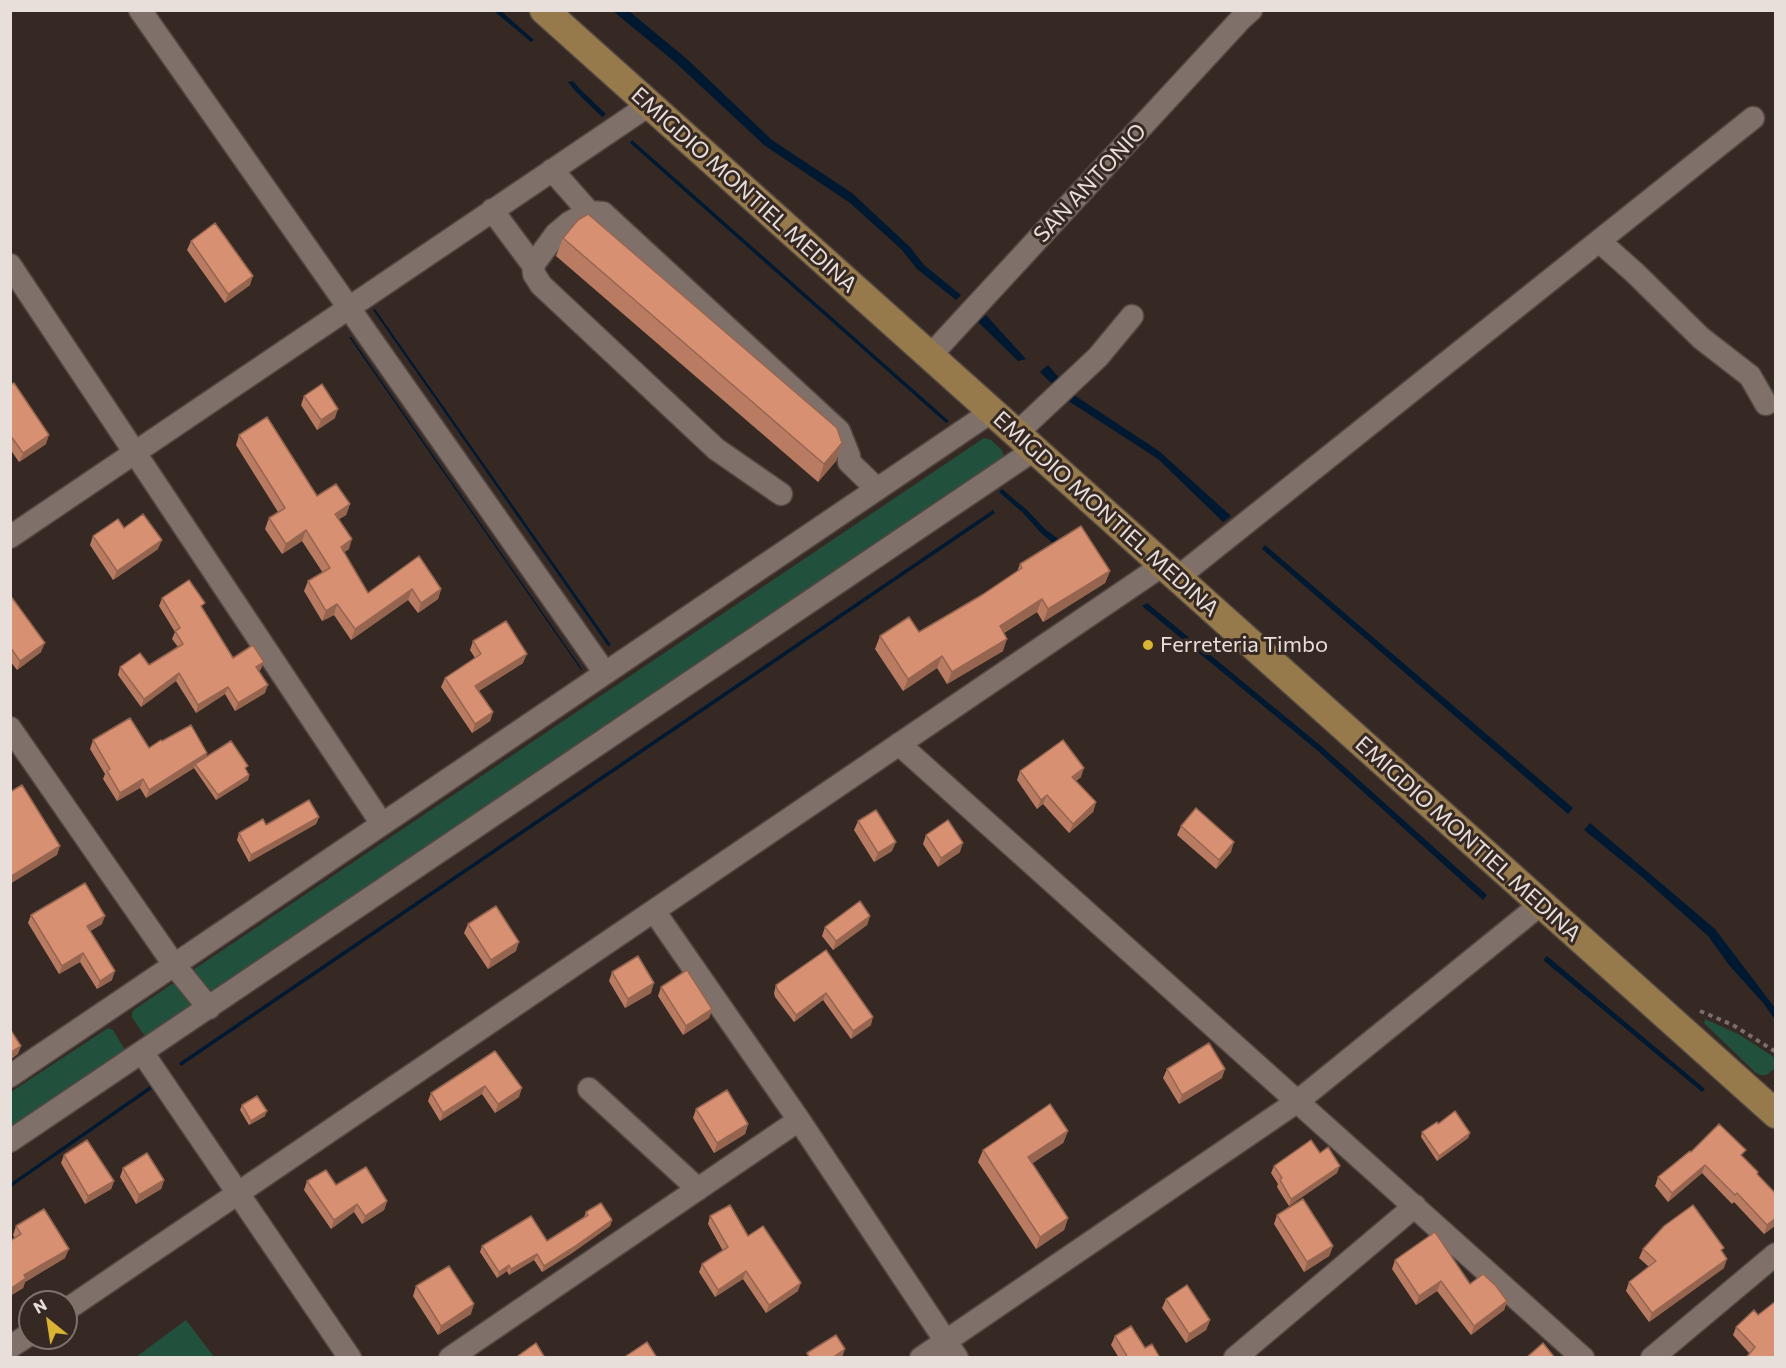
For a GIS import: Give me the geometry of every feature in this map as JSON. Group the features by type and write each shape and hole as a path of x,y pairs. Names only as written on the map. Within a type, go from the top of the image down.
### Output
{"main road":[{"name":"EMIGDIO MONTIEL MEDINA","path":"544,10 1540,904 1770,1101"}],"street":[{"path":"140,10 605,673"},
{"name":"SAN ANTONIO","path":"929,357 1251,10"},
{"path":"10,537 649,105"},
{"path":"78,1302 899,744 1170,571 1599,241 1753,118"},
{"path":"552,170 589,212"},
{"path":"492,210 533,265 534,274 541,285 716,449 781,494"},
{"path":"533,265 556,234 569,223 589,212 603,213 839,431 849,456 849,462 877,489"},
{"path":"1599,241 1701,338 1750,376 1766,404"},
{"path":"10,265 382,824"},
{"path":"10,1142 208,1008 1025,442 1132,316"},
{"path":"10,1076 991,412"},
{"path":"10,728 175,966 208,1008"},
{"path":"899,744 1583,1358"},
{"path":"921,1358 951,1349 1298,1101 1540,904"},
{"path":"654,910 799,1120 951,1349"},
{"path":"142,1053 350,1358"},
{"path":"589,1089 698,1189"},
{"path":"450,1358 799,1120"},
{"path":"1234,1358 1415,1206"},
{"path":"1652,1358 1776,1254"}],"path":[{"path":"1692,1008 1732,1024 1776,1052"}],"green space":[{"path":"984,438 991,440 1002,450 1004,457 1002,460 148,1036 144,1035 132,1017 135,1009"},
{"path":"1705,1019 1740,1035 1775,1058 1775,1068 1767,1075 1755,1072 1704,1023"},
{"path":"108,1028 113,1030 125,1050 11,1130 11,1092"},
{"path":"186,1320 214,1357 136,1357"}],"water":[{"path":"494,11 501,11 534,40 531,42"},
{"path":"613,11 629,11 688,60 772,140 852,193 910,247 924,265 961,295 956,300 917,269 901,249 850,203 764,145 676,63"},
{"path":"573,81 606,114 602,117 576,92 568,82"},
{"path":"632,140 949,421 946,423 630,143"},
{"path":"375,309 611,645 608,646 373,310"},
{"path":"986,315 1026,359 1018,361 978,322"},
{"path":"349,337 351,337 581,670"},
{"path":"1048,365 1074,395 1159,451 1231,516 1223,522 1158,459 1070,402 1040,372"},
{"path":"1002,489 1062,542 1055,545 1041,533 999,492"},
{"path":"993,510 995,513 181,1066 179,1063"},
{"path":"1265,545 1573,808 1568,814 1262,549"},
{"path":"1147,603 1321,746 1487,895 1483,900 1318,751 1142,606"},
{"path":"1590,823 1715,929 1775,1008 1775,1020 1708,936 1642,877 1584,830"},
{"path":"1547,956 1705,1089 1702,1092 1543,960"},
{"path":"150,1086 152,1089 11,1187 11,1183"}],"building":[{"path":"588,214 837,428 842,443 824,464 563,238 578,220"},
{"path":"215,223 253,276 228,294 191,241"},
{"path":"14,383 49,435 23,453 10,435 10,385"},
{"path":"322,384 338,409 321,420 304,396"},
{"path":"267,417 317,496 336,484 350,504 335,514 352,539 341,547 368,593 419,556 441,589 421,603 412,589 355,629 337,604 326,611 308,581 330,568 306,530 286,544 269,518 285,508 239,435"},
{"path":"143,514 162,540 117,571 93,536 118,519 124,528"},
{"path":"1081,526 1110,571 1048,609 1042,599 1000,626 1007,639 952,672 942,656 908,679 880,636 909,617 919,632 982,595 1022,568 1020,564"},
{"path":"189,580 205,603 201,606 233,658 253,645 264,662 256,667 268,685 238,703 228,687 198,705 179,673 144,699 120,667 140,653 149,665 183,644 175,631 180,628 162,598"},
{"path":"10,595 45,643 20,661 10,647"},
{"path":"506,621 527,654 475,686 493,712 475,724 445,678 481,654 473,641"},
{"path":"130,718 149,748 191,725 207,753 149,790 143,779 120,793 107,771 110,769 93,740"},
{"path":"1063,740 1084,768 1072,777 1096,802 1073,824 1047,795 1041,800 1020,771"},
{"path":"231,741 248,766 245,768 249,775 218,795 195,764"},
{"path":"22,785 60,846 10,877 10,792"},
{"path":"309,800 319,817 251,855 239,833 263,819 266,825"},
{"path":"1196,808 1234,842 1219,860 1181,826"},
{"path":"876,810 896,842 878,853 858,821"},
{"path":"948,820 963,843 941,858 926,835"},
{"path":"85,883 105,916 87,926 115,971 100,981 83,953 62,966 31,915"},
{"path":"860,901 870,916 836,941 825,927"},
{"path":"496,906 519,942 491,960 468,924"},
{"path":"826,950 873,1017 853,1031 826,993 796,1015 777,989 776,985"},
{"path":"638,956 654,983 628,999 612,972"},
{"path":"687,970 712,1009 686,1026 661,987"},
{"path":"10,1029 21,1046 10,1053"},
{"path":"1209,1043 1225,1069 1182,1095 1167,1069"},
{"path":"495,1051 522,1088 498,1104 485,1086 443,1113 431,1093"},
{"path":"727,1090 748,1124 717,1143 696,1109"},
{"path":"257,1096 267,1111 251,1121 242,1105"},
{"path":"1050,1104 1068,1131 1028,1157 1068,1218 1040,1237 983,1150"},
{"path":"1455,1111 1470,1133 1439,1156 1422,1132 1437,1122 1438,1124"},
{"path":"1719,1124 1746,1150 1741,1155 1776,1194 1776,1218 1767,1225 1737,1193 1735,1195 1705,1165 1672,1193 1658,1177 1691,1152"},
{"path":"87,1140 114,1181 88,1196 64,1155"},
{"path":"1311,1140 1320,1153 1328,1147 1340,1166 1291,1199 1274,1166"},
{"path":"147,1153 164,1180 139,1195 123,1168"},
{"path":"366,1167 387,1201 365,1216 357,1204 334,1220 307,1181 326,1170 336,1185"},
{"path":"1303,1199 1333,1246 1307,1262 1277,1215"},
{"path":"601,1203 612,1220 544,1266 537,1254 511,1269 509,1265 499,1272 482,1246 531,1216 547,1241 588,1215 586,1212"},
{"path":"730,1205 748,1236 763,1226 801,1283 769,1305 746,1271 718,1290 702,1264 728,1247 710,1216"},
{"path":"1693,1205 1724,1248 1721,1250 1727,1259 1652,1313 1629,1282 1656,1261 1643,1249 1664,1226"},
{"path":"44,1209 69,1249 24,1275 26,1278 10,1289 10,1241 21,1234 16,1226"},
{"path":"1435,1232 1470,1284 1483,1274 1507,1301 1474,1326 1441,1281 1419,1296 1395,1260"},
{"path":"449,1266 474,1304 441,1326 416,1286"},
{"path":"1187,1285 1210,1320 1189,1334 1166,1299"},
{"path":"1776,1301 1776,1358 1746,1358 1755,1347 1736,1327 1754,1310 1758,1315"},
{"path":"1131,1326 1145,1348 1152,1344 1160,1358 1128,1358 1115,1336"},
{"path":"836,1335 845,1349 832,1358 810,1358 807,1353"},
{"path":"647,1342 657,1358 623,1358"},
{"path":"536,1343 545,1358 515,1358"},
{"path":"1543,1343 1555,1358 1526,1358"}],"place":[{"name":"Ferreteria Timbo","path":"1148,645"}]}
